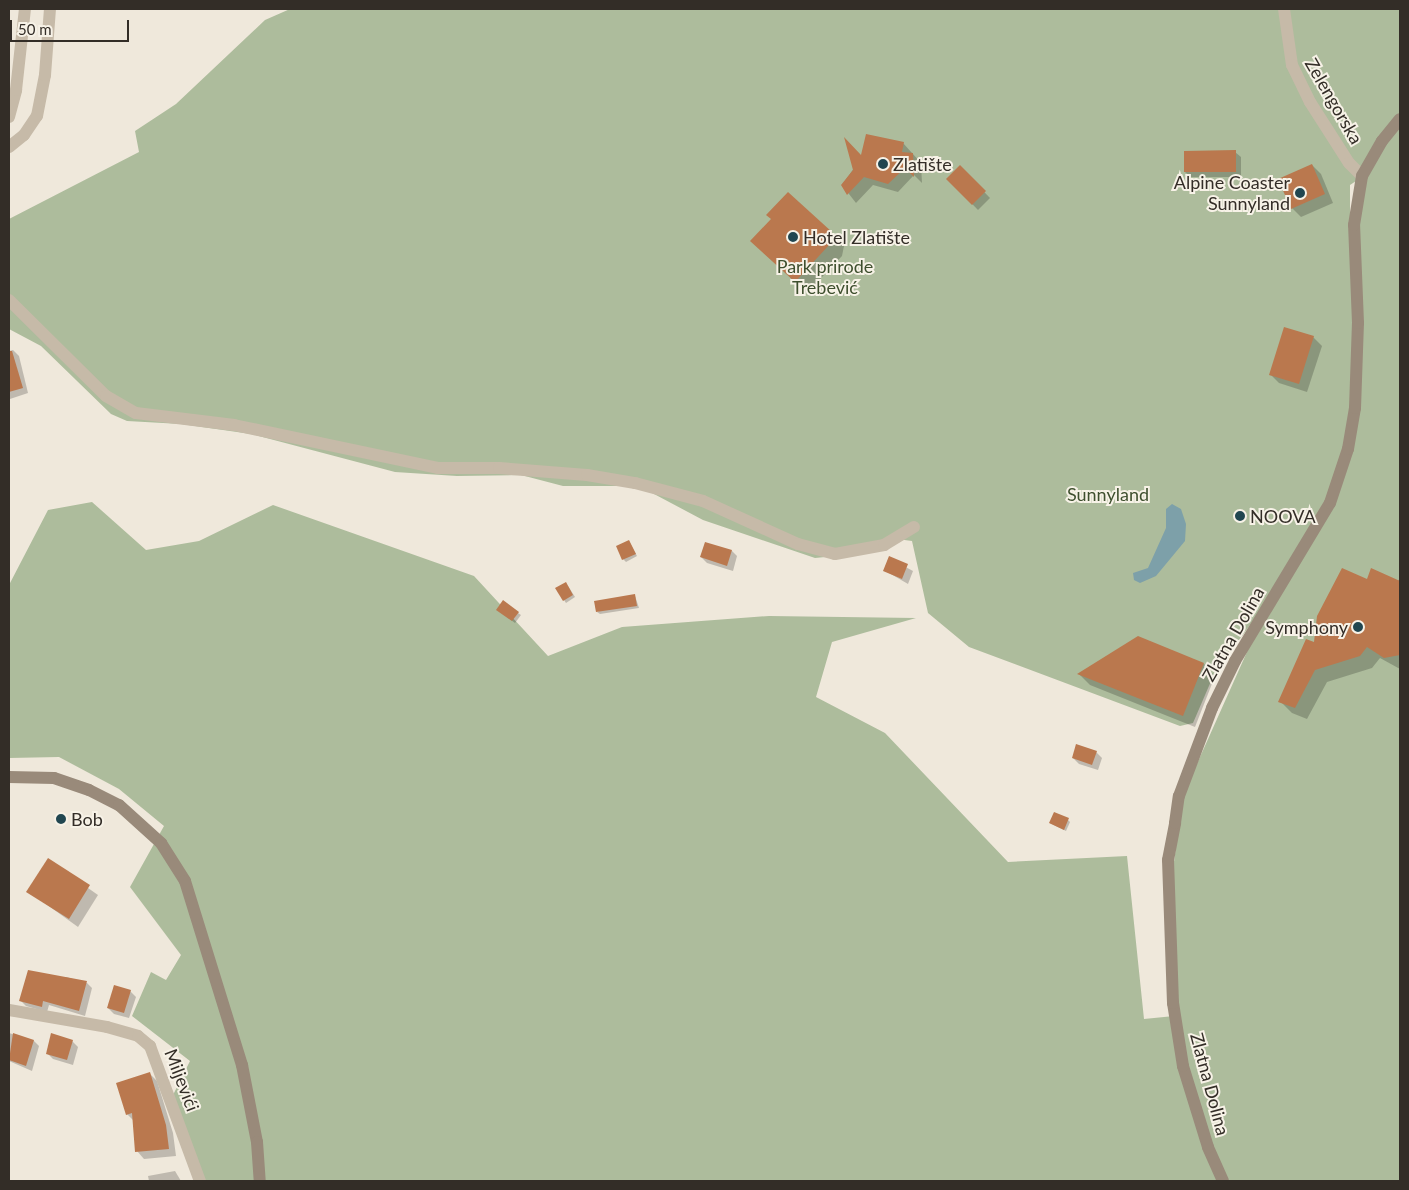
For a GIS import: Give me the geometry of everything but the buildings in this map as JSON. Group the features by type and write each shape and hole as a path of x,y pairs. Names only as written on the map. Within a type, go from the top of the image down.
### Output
{"main road":[{"name":"Zlatna Dolina","path":"1223,1181 1208,1147 1183,1066 1173,1003 1169,946 1168,860 1179,796 1212,708 1235,662 1330,503 1348,448 1358,371 1354,225 1362,176 1400,119"},
{"path":"9,777 54,778 89,790 119,805 161,843 185,881 242,1065 257,1142 260,1181"}],"street":[{"path":"9,117 16,90 25,9"},
{"path":"9,147 24,135 36,116 45,75 50,9"},
{"name":"Zelengorska","path":"1284,9 1292,65 1314,108 1349,163 1362,176"},
{"path":"9,300 106,396 136,413 234,425 438,468 499,468 587,475 635,483 703,501 798,544 835,554 884,545 914,527"},
{"name":"Miljevići","path":"9,1010 107,1027 138,1036 150,1046 200,1181"}],"green space":[{"path":"290,9 1400,9 1400,1181 198,1181 170,1101 190,1061 132,1016 151,972 166,980 181,955 130,887 164,826 119,789 59,757 9,758 9,585 48,510 92,502 146,550 199,541 273,505 474,576 548,656 622,627 769,616 916,618 832,642 816,697 885,733 1008,862 1127,856 1144,1019 1174,1016 1166,921 1183,795 1276,587 1243,635 1218,665 1193,723 1180,726 969,647 928,613 912,541 897,539 835,556 815,558 703,520 639,486 563,486 521,475 457,476 395,472 251,434 181,424 127,421 111,414 41,346 9,329 9,219 139,152 135,131 176,104 265,20","holes":["1356,181 1350,217 1350,185"]}],"water":[{"path":"1172,504 1181,509 1186,524 1185,541 1156,576 1140,583 1134,580 1133,573 1148,568 1166,528 1166,509"}],"place":[{"name":"Zlatište","path":"883,164"},
{"name":"Alpine Coaster Sunnyland","path":"1300,193"},
{"name":"Hotel Zlatište","path":"793,237"},
{"name":"NOOVA","path":"1240,516"},
{"name":"Symphony","path":"1358,627"},
{"name":"Bob","path":"61,819"}],"park label":[{"name":"Park prirode Trebević","path":"825,277"},
{"name":"Sunnyland","path":"1108,494"}]}
